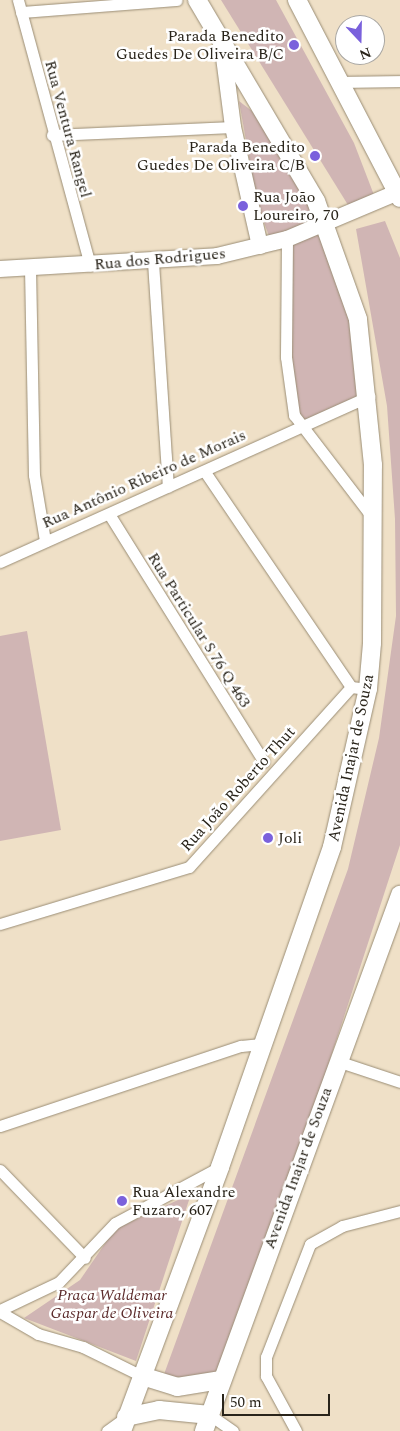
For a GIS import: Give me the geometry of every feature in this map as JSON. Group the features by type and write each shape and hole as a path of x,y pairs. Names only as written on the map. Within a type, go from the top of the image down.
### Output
{"main road":[{"name":"Avenida Inajar de Souza","path":"124,1424 220,1167 261,1044 332,847 360,688 375,523 368,396 358,319 327,223 197,0"},
{"path":"298,1 343,82 399,194"},
{"name":"Avenida Inajar de Souza","path":"207,1423 221,1380 400,895"},
{"path":"142,1376 177,1387 221,1380"},
{"path":"124,1424 159,1410 207,1423"}],"street":[{"name":"Rua Ventura Rangel","path":"18,0 52,135 90,265"},
{"path":"21,12 177,0"},
{"path":"222,40 233,128 260,246"},
{"path":"343,82 400,80"},
{"path":"52,135 233,128"},
{"name":"Rua dos Rodrigues","path":"0,269 153,262 260,246 287,238 399,194"},
{"path":"287,238 286,357 294,416 375,523"},
{"path":"153,262 168,487"},
{"path":"30,268 34,475 44,541"},
{"name":"Rua Antônio Ribeiro de Morais","path":"0,562 44,541 205,472 368,396"},
{"path":"205,472 360,688"},
{"name":"Rua Particular S 76 Q 463","path":"109,514 264,762"},
{"name":"Rua João Roberto Thut","path":"0,924 188,867 360,688"},
{"path":"0,1126 241,1046 261,1044"},
{"path":"338,1061 400,1082"},
{"path":"0,1311 47,1289 85,1258 115,1224 220,1167"},
{"path":"0,1170 85,1258"},
{"path":"295,1430 266,1376 266,1357 310,1244 342,1226 400,1211"},
{"path":"0,1311 38,1334 83,1347 142,1376"},
{"path":"207,1423 233,1431"},
{"path":"107,1431 124,1424"}],"green space":[{"path":"221,0 276,0 354,143 374,195 348,205"},
{"path":"239,101 252,111 312,205 310,219 296,231 270,239 257,203"},
{"path":"385,221 400,258 400,845 278,1219 220,1376 197,1381 163,1377 348,869 379,738 396,616 395,519 387,406 356,229"},
{"path":"329,230 369,396 302,425 293,403 287,239"},
{"path":"27,631 61,830 0,841 0,636"},
{"name":"Praça Waldemar Gaspar de Oliveira","path":"191,1194 136,1361 24,1318 80,1280 115,1229"}],"place":[{"name":"Parada Benedito Guedes De Oliveira B/C","path":"294,45"},
{"name":"Parada Benedito Guedes De Oliveira C/B","path":"315,156"},
{"name":"Rua João Loureiro, 70","path":"243,206"},
{"name":"Joli","path":"268,838"},
{"name":"Rua Alexandre Fuzaro, 607","path":"122,1201"}]}
